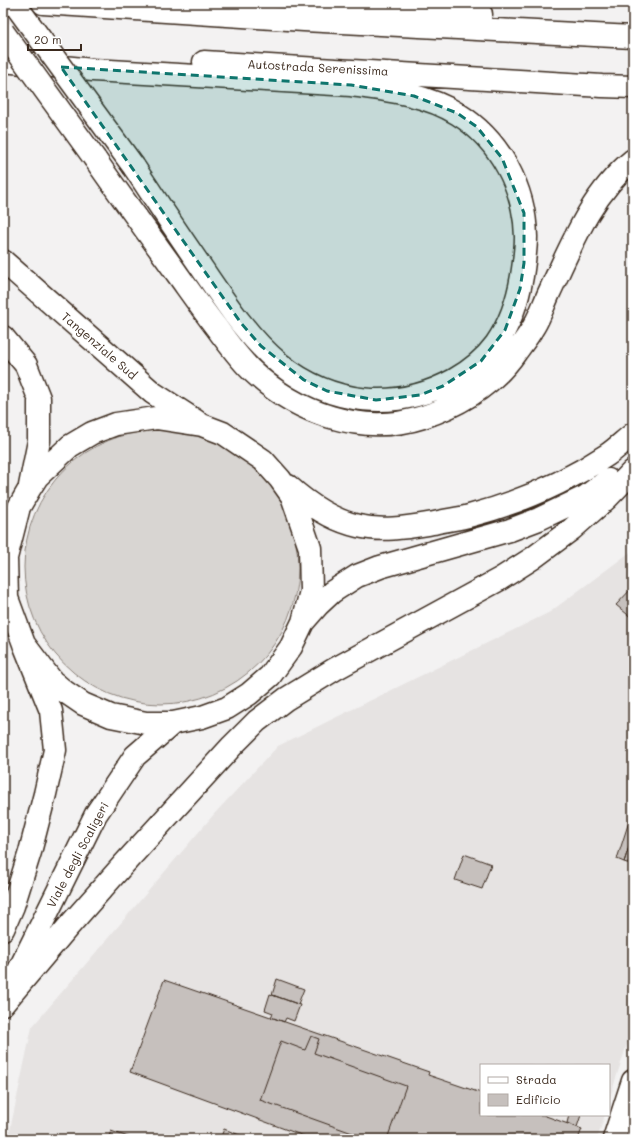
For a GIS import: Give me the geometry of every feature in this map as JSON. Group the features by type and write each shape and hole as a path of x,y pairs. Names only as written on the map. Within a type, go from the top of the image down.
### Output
{"main road":[{"path":"3,60 93,70 351,86 391,91 414,96 438,104 457,113 477,127 490,141 505,163 518,192 524,213 526,238 520,289 505,330 495,345 481,361 462,375 443,386 420,395 398,399 376,400 351,397 327,391 304,380 281,364 261,346 241,323 214,286 134,167 14,3"},
{"path":"43,3 304,20 633,37"},
{"path":"296,3 478,14 633,34"},
{"path":"3,32 214,325 250,369 267,384 287,398 325,415 343,420 374,424 418,419 459,403 482,388 514,355 534,325 577,234 594,205 614,179 633,160"},
{"name":"Autostrada Serenissima","path":"3,50 633,87"},
{"name":"Tangenziale Sud","path":"3,260 152,393 202,424"},
{"path":"3,337 26,365 38,398 39,441 30,488"},
{"name":"Viale degli Scaligeri","path":"3,929 30,852 46,794 55,750 51,711 24,644 7,598 6,558 19,507 37,477 70,446 92,433 116,424 156,418 202,424 223,433 263,460 280,479 292,496 310,548 310,591 303,622 291,647 270,676 249,694 227,708 202,717 173,724 146,724 111,716 83,704 64,691 52,681 24,644"},
{"path":"280,479 318,509 337,518 358,526 380,529 402,528 468,516 506,505 534,494 559,483 584,469 608,454 633,434"},
{"path":"303,622 332,592 357,576 380,567 510,530 539,519 585,497 633,461"},
{"path":"3,1004 123,865 232,746 257,721 286,699 335,670 500,579 533,558 572,529 606,499 633,471"},
{"name":"Viale degli Scaligeri","path":"3,1001 96,814 135,756 173,724"},
{"path":"614,1139 633,1081"}],"highlighted area":[{"path":"61,67 351,85 414,96 457,113 477,127 502,158 524,213 524,263 520,289 505,330 481,361 443,386 420,395 376,400 327,391 304,380 261,346 241,323"}],"shaded area":[{"path":"161,430 201,436 237,453 258,470 275,491 292,527 298,567 292,607 275,643 258,664 237,681 201,698 161,704 121,698 85,681 64,664 47,643 30,607 24,567 30,527 47,491 64,470 85,453 121,436"},
{"path":"633,550 633,1026 610,1098 610,1064 480,1064 480,1116 605,1116 597,1139 8,1139 32,1027 215,813 278,746 550,612"}],"building":[{"path":"633,587 633,619 616,605"},
{"path":"633,809 633,835 624,862 617,859"},
{"path":"633,835 633,865 624,862"},
{"path":"464,854 491,864 482,889 455,880"},
{"path":"277,979 304,989 298,1004 272,995"},
{"path":"164,980 429,1072 428,1075 480,1093 480,1116 546,1116 582,1129 578,1139 312,1139 130,1072"},
{"path":"270,994 300,1005 294,1021 286,1018 284,1022 271,1017 273,1013 265,1010"},
{"path":"311,1036 319,1039 314,1053 406,1086 387,1139 369,1139 260,1100 281,1041 305,1050"},
{"path":"569,1116 581,1116 577,1127 567,1123"},
{"path":"224,1129 250,1139 220,1139"},
{"path":"111,1131 134,1139 108,1139"}]}
